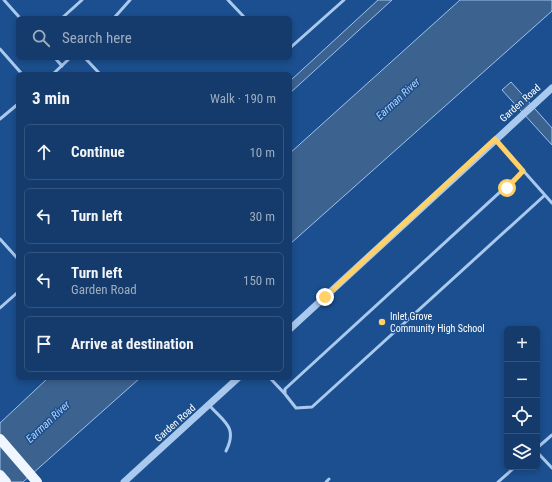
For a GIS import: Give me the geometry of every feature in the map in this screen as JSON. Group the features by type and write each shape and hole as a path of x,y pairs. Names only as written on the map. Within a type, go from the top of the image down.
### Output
{"main road":[{"path":"0,439 37,481"},
{"path":"0,475 6,482"}],"street":[{"name":"Garden Road","path":"292,327 552,88"},
{"name":"Garden Road","path":"124,482 236,380"}],"lane":[{"path":"4,0 18,16"},
{"path":"64,16 82,0"},
{"path":"116,16 130,0"},
{"path":"228,0 243,16"},
{"path":"292,46 344,0"},
{"path":"0,49 20,72"},
{"path":"57,60 62,66"},
{"path":"55,72 68,60"},
{"path":"87,60 98,72"},
{"path":"0,119 16,106"},
{"path":"495,139 552,203"},
{"path":"285,394 285,389 523,171"},
{"path":"272,380 296,408 312,407 545,196"},
{"path":"0,239 16,257"},
{"path":"0,308 16,294"},
{"path":"209,405 230,429 231,440 226,451"},
{"path":"540,445 552,435"},
{"path":"540,455 552,468"},
{"path":"498,482 512,470"}],"water":[{"path":"378,0 392,0 292,91 292,79"},
{"name":"Earman River","path":"460,0 552,0 552,11 292,242 292,151"},
{"path":"511,82 552,128 552,145 502,90"},
{"name":"Earman River","path":"46,380 138,380 23,482 0,482 0,423"}],"place":[{"name":"Inlet Grove Community High School","path":"382,322"}],"route":[{"path":"325,297 495,139 523,171 507,188"}]}
